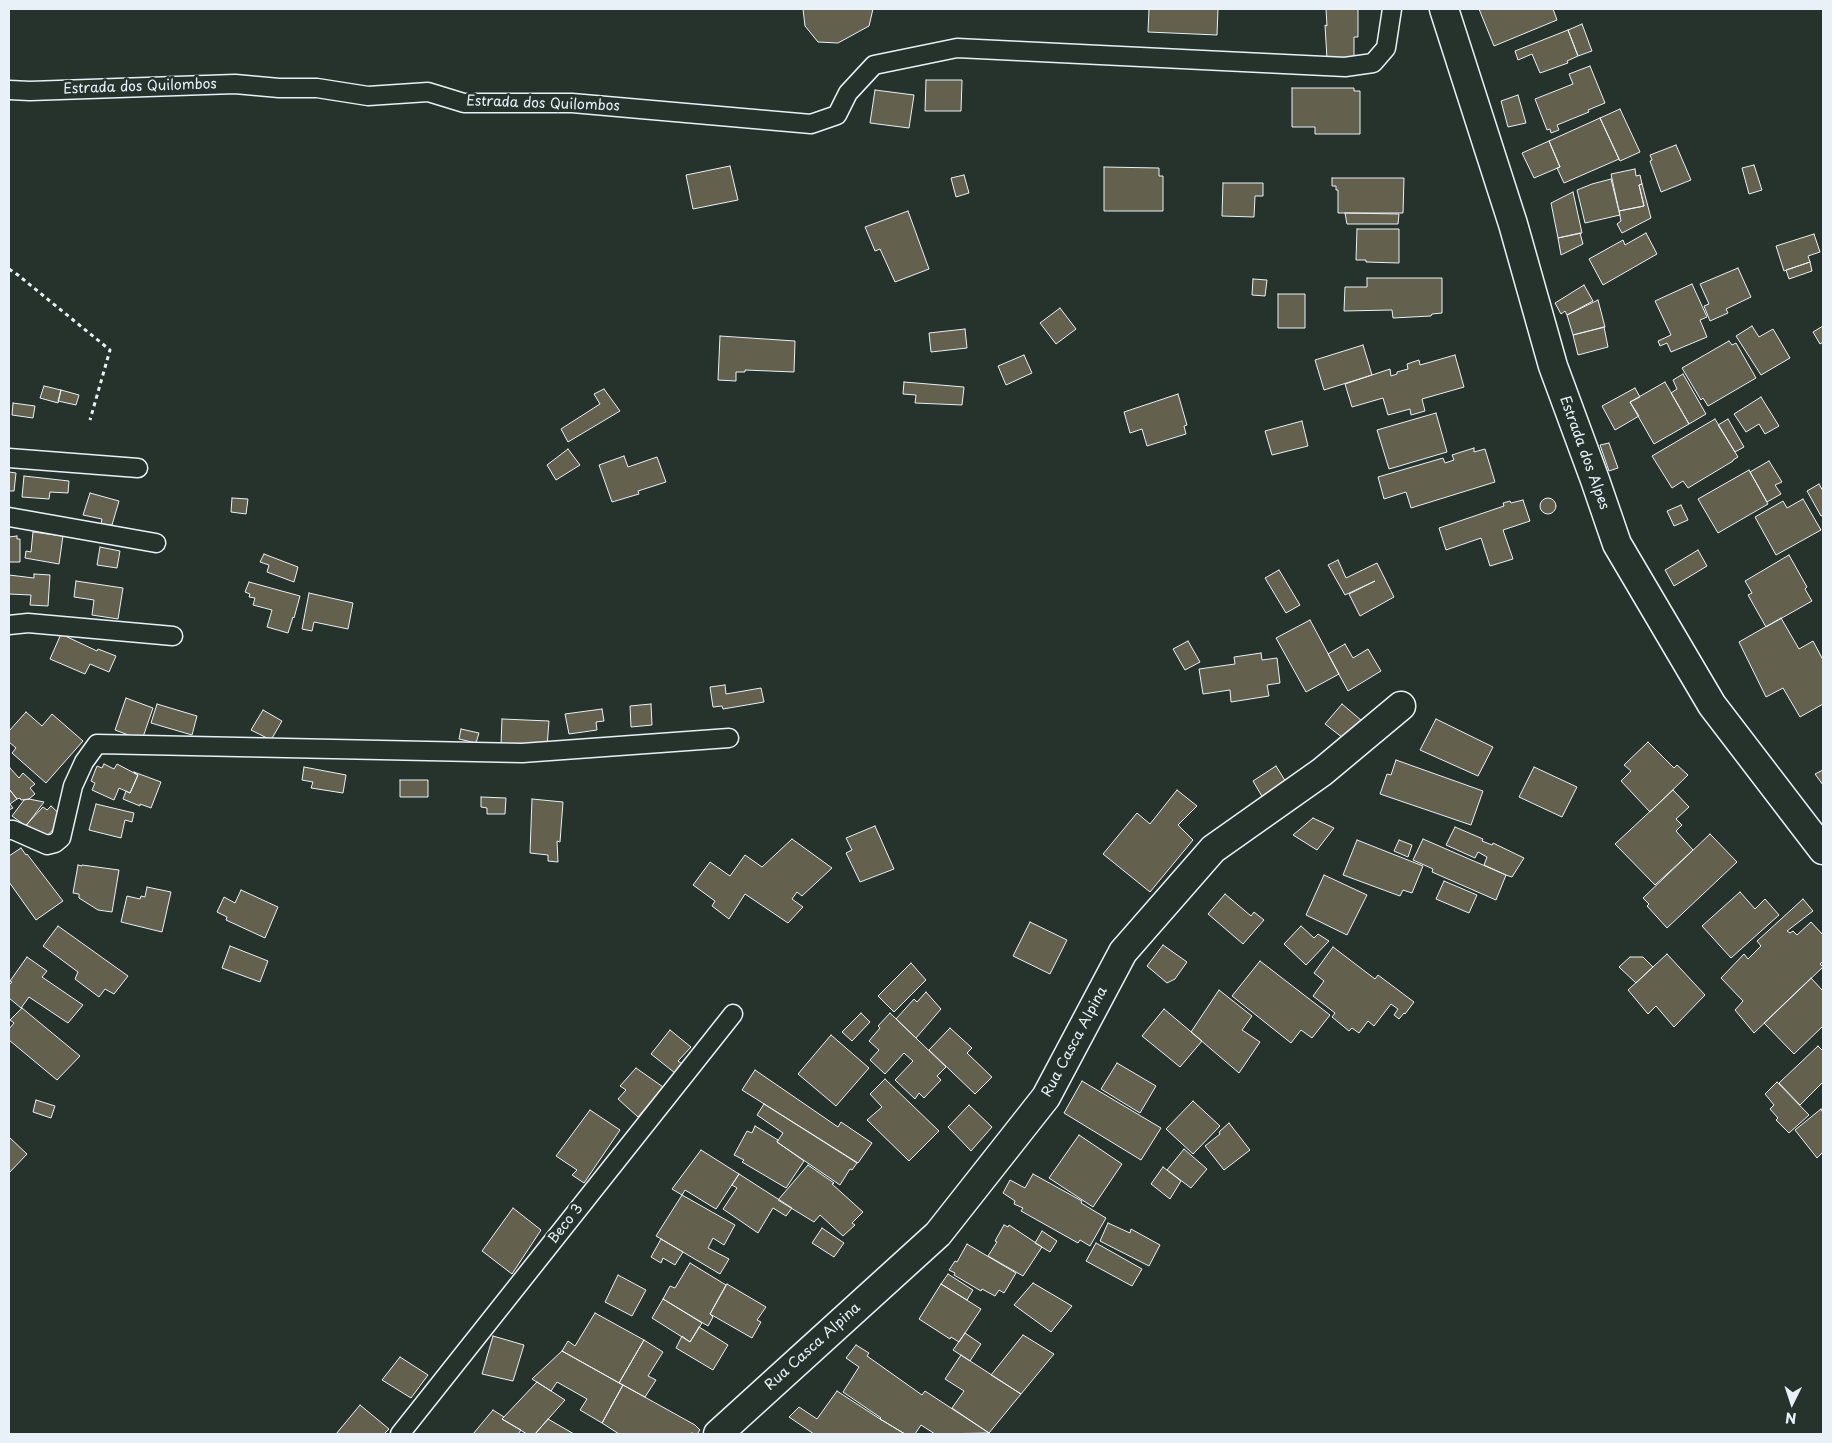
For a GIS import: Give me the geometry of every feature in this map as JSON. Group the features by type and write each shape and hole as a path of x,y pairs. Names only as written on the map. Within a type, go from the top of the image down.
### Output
{"street":[{"name":"Estrada dos Alpes","path":"1444,9 1513,224 1553,366 1592,471 1616,544 1712,705 1823,850"},
{"name":"Rua Casca Alpina","path":"718,1434 938,1234 1046,1097 1124,952 1213,849 1322,772 1401,706"}],"lane":[{"name":"Estrada dos Quilombos","path":"9,90 40,91 235,84 278,88 317,88 368,96 428,92 464,102 572,103 812,124 837,115 848,92 874,65 957,48 1345,67 1373,63 1386,48 1392,9"},
{"path":"9,458 138,468"},
{"path":"9,518 156,543"},
{"path":"9,625 28,623 173,636"},
{"path":"9,830 47,845 61,838 73,786 84,762 97,744 522,753 729,738"},
{"name":"Beco 3","path":"400,1434 733,1014"}],"path":[{"path":"9,270 18,274 110,350 90,420"}],"building":[{"path":"803,9 873,9 869,26 838,43 818,42 805,26"},
{"path":"1149,9 1218,9 1217,35 1148,32"},
{"path":"1326,9 1358,9 1358,37 1354,37 1354,59 1327,59"},
{"path":"1479,9 1553,9 1557,20 1494,46"},
{"path":"1582,24 1592,51 1578,56 1568,30"},
{"path":"1568,30 1578,56 1567,61 1568,63 1540,73 1532,54 1518,60 1515,51"},
{"path":"1590,66 1605,103 1588,110 1589,112 1557,125 1559,130 1551,133 1550,129 1547,130 1535,99 1573,84 1569,74"},
{"path":"926,80 962,80 961,111 925,111"},
{"path":"1292,88 1354,88 1354,91 1360,91 1360,134 1315,134 1315,127 1292,127"},
{"path":"875,90 914,95 909,128 870,123"},
{"path":"1518,95 1526,123 1508,127 1501,101"},
{"path":"1620,109 1640,152 1620,161 1600,118"},
{"path":"1600,118 1619,159 1564,183 1557,168 1560,167 1549,141"},
{"path":"1549,141 1560,167 1534,178 1522,153"},
{"path":"1676,145 1691,180 1661,192 1650,161 1652,160 1650,155"},
{"path":"1754,165 1762,190 1749,194 1742,168"},
{"path":"730,166 738,200 693,209 686,175"},
{"path":"1104,167 1159,168 1159,176 1163,176 1163,211 1104,211"},
{"path":"1635,169 1636,176 1640,175 1642,184 1639,185 1644,206 1619,211 1611,174"},
{"path":"964,175 969,193 956,197 951,178"},
{"path":"1332,178 1404,178 1403,213 1338,213 1338,190 1336,190 1336,186 1332,186"},
{"path":"1611,179 1620,215 1585,223 1577,190"},
{"path":"1223,183 1263,183 1263,196 1255,196 1254,217 1222,216"},
{"path":"1642,184 1651,218 1622,233 1617,224 1621,221 1619,211 1644,206 1639,185"},
{"path":"1573,192 1582,233 1558,238 1551,203"},
{"path":"908,211 929,269 895,282 880,249 875,251 865,227"},
{"path":"1345,213 1399,214 1398,224 1347,224"},
{"path":"1357,229 1399,229 1399,263 1356,260"},
{"path":"1580,233 1583,244 1561,255 1558,238"},
{"path":"1646,233 1657,254 1603,285 1589,259 1623,240 1625,245"},
{"path":"1814,234 1820,252 1808,256 1810,262 1784,271 1776,246"},
{"path":"1810,262 1812,271 1789,279 1786,270"},
{"path":"1738,268 1751,297 1726,309 1728,313 1710,321 1704,306 1709,304 1700,284"},
{"path":"1367,278 1442,278 1442,313 1432,314 1431,316 1393,318 1392,310 1344,311 1345,287 1367,287"},
{"path":"1253,279 1267,280 1265,296 1252,295"},
{"path":"1692,284 1707,317 1700,320 1707,337 1671,352 1667,343 1660,346 1658,341 1671,335 1655,301"},
{"path":"1584,285 1593,301 1567,315 1565,311 1561,314 1555,303"},
{"path":"1278,294 1305,294 1305,328 1278,328"},
{"path":"1598,300 1605,327 1573,335 1567,315"},
{"path":"1060,308 1076,329 1056,344 1040,323"},
{"path":"1752,326 1759,337 1773,329 1790,358 1761,375 1736,336"},
{"path":"1823,326 1823,342 1820,344 1813,332"},
{"path":"1604,327 1608,347 1578,355 1573,335"},
{"path":"965,329 967,348 931,352 929,333"},
{"path":"720,336 795,341 794,372 745,370 745,372 736,372 736,381 718,380"},
{"path":"1729,341 1732,345 1736,343 1756,378 1708,406 1703,398 1701,400 1682,368"},
{"path":"1363,345 1372,375 1324,390 1315,360"},
{"path":"1024,355 1032,373 1006,385 998,366"},
{"path":"1455,355 1464,387 1422,399 1425,411 1411,415 1410,409 1388,415 1383,398 1352,407 1345,384 1390,369 1391,376 1408,369 1407,364 1419,360 1420,365"},
{"path":"1683,374 1706,414 1689,424 1671,393 1677,389 1673,380"},
{"path":"904,382 964,387 962,405 915,403 916,395 903,394"},
{"path":"1665,382 1689,424 1654,444 1630,402"},
{"path":"44,386 61,390 58,403 40,398"},
{"path":"1635,388 1640,397 1630,402 1639,416 1615,430 1602,406"},
{"path":"604,389 620,411 568,442 561,429 600,404 594,394"},
{"path":"61,390 79,395 76,405 58,401"},
{"path":"1178,394 1187,425 1184,426 1186,434 1147,446 1142,429 1130,433 1124,412"},
{"path":"1761,397 1779,426 1765,434 1759,424 1746,432 1734,414"},
{"path":"13,403 35,406 33,418 12,415"},
{"path":"1436,413 1447,452 1389,469 1377,430"},
{"path":"1715,419 1738,457 1688,488 1683,481 1672,488 1652,456"},
{"path":"1728,419 1744,447 1735,452 1718,425"},
{"path":"1302,421 1308,446 1272,455 1265,431"},
{"path":"1609,443 1618,468 1609,471 1600,445"},
{"path":"1474,448 1474,452 1485,449 1495,482 1411,508 1406,492 1384,499 1378,477 1443,458 1445,463 1454,460 1452,455"},
{"path":"568,449 580,465 556,480 547,465"},
{"path":"624,456 628,467 657,457 666,482 638,491 639,494 612,502 599,465"},
{"path":"1769,461 1782,482 1775,485 1781,494 1767,502 1750,472"},
{"path":"1749,470 1768,504 1718,533 1698,499"},
{"path":"9,472 16,473 14,491 9,491"},
{"path":"24,476 69,481 68,493 50,492 49,499 22,497"},
{"path":"1819,484 1823,491 1823,515 1821,516 1807,491"},
{"path":"90,493 119,501 112,525 101,524 102,519 83,515"},
{"path":"232,498 248,499 246,514 231,512"},
{"path":"1548,498 1556,506 1548,514 1540,506"},
{"path":"1803,499 1821,530 1776,555 1755,517 1783,501 1787,508"},
{"path":"1523,500 1530,521 1503,530 1513,559 1490,566 1481,538 1446,550 1439,528 1504,506 1503,503"},
{"path":"1681,505 1688,520 1674,526 1667,511"},
{"path":"33,532 63,536 59,564 25,558 26,551 31,552"},
{"path":"17,536 17,539 20,539 20,562 9,562 9,537"},
{"path":"100,547 120,551 117,568 97,565"},
{"path":"1698,550 1707,566 1674,586 1665,570"},
{"path":"264,554 298,567 294,582 267,572 269,565 260,562"},
{"path":"1789,555 1807,587 1805,589 1812,601 1766,627 1748,595 1752,593 1745,581"},
{"path":"1338,560 1346,578 1377,563 1394,597 1360,616 1349,594 1375,581 1345,595 1328,565"},
{"path":"1279,570 1300,605 1286,613 1265,578"},
{"path":"34,574 50,575 48,606 30,605 31,595 9,594 9,575 34,578"},
{"path":"76,581 123,588 118,619 92,615 94,600 74,597"},
{"path":"249,582 300,596 288,633 267,627 272,610 253,605 255,598 249,597 250,594 245,592"},
{"path":"309,593 353,603 348,629 314,622 312,631 302,629"},
{"path":"1781,618 1799,649 1813,641 1823,660 1823,704 1800,717 1783,688 1766,697 1739,642"},
{"path":"1310,620 1339,674 1306,692 1276,638"},
{"path":"61,634 97,651 98,649 116,656 109,672 90,664 85,674 50,659"},
{"path":"1188,641 1200,662 1185,670 1173,649"},
{"path":"1345,644 1353,658 1368,649 1381,671 1348,691 1328,654"},
{"path":"1261,653 1262,660 1277,658 1280,683 1267,685 1269,696 1231,702 1230,690 1203,694 1199,669 1235,664 1234,657"},
{"path":"725,685 726,694 761,688 764,702 723,709 722,706 713,707 710,687"},
{"path":"126,698 153,708 142,740 115,730"},
{"path":"157,704 197,716 192,735 151,723"},
{"path":"651,704 652,725 631,727 630,706"},
{"path":"1342,704 1362,721 1343,738 1325,724"},
{"path":"602,709 604,721 596,722 597,730 569,734 565,714"},
{"path":"263,710 282,721 271,740 251,730"},
{"path":"26,712 42,726 52,714 83,741 46,783 12,753 16,748 9,742 9,731"},
{"path":"502,719 549,721 547,747 501,745"},
{"path":"1436,719 1493,747 1478,776 1420,750"},
{"path":"461,729 479,733 476,743 459,739"},
{"path":"1648,742 1674,768 1677,765 1688,775 1650,812 1621,781 1631,771 1624,765"},
{"path":"1396,760 1483,791 1471,825 1380,794 1387,774 1391,775"},
{"path":"104,764 114,769 117,764 138,775 130,793 119,788 114,800 92,790 95,783 91,781 97,766 102,768"},
{"path":"1276,766 1286,782 1263,798 1253,781"},
{"path":"304,767 346,775 343,793 311,788 313,782 302,780"},
{"path":"1534,767 1577,787 1562,817 1519,797"},
{"path":"10,768 19,778 23,773 35,784 30,788 35,794 29,799 17,799 9,789"},
{"path":"1823,770 1823,785 1815,774"},
{"path":"134,772 161,782 151,808 123,799 126,791 130,793 138,775"},
{"path":"400,780 428,780 428,797 400,797"},
{"path":"9,789 17,799 10,804 13,808 9,810"},
{"path":"1177,790 1197,806 1178,825 1193,840 1150,892 1103,854 1137,813 1150,824"},
{"path":"1673,790 1689,807 1676,819 1682,825 1676,831 1693,850 1655,885 1615,844"},
{"path":"481,797 506,798 505,814 487,814 487,808 481,807"},
{"path":"532,799 563,802 560,842 557,841 558,862 548,861 548,855 530,853"},
{"path":"24,800 44,802 26,826 12,816"},
{"path":"96,804 134,813 132,822 125,820 121,838 89,830"},
{"path":"51,806 64,818 43,840 26,825 43,807 47,810"},
{"path":"1313,818 1334,828 1317,850 1293,835"},
{"path":"875,826 894,869 860,882 846,853 852,850 846,838"},
{"path":"1455,827 1483,839 1482,841 1492,845 1493,843 1524,858 1512,877 1484,865 1487,857 1478,852 1475,858 1446,845"},
{"path":"1710,834 1737,862 1667,928 1647,906 1649,904 1643,898"},
{"path":"792,839 832,868 802,896 797,892 792,899 803,907 788,923 745,894 729,919 712,906 715,901 693,885 710,862 730,876 745,855 762,867"},
{"path":"1423,839 1506,875 1496,900 1432,872 1433,869 1413,860"},
{"path":"1357,840 1423,866 1412,893 1403,890 1400,896 1343,875"},
{"path":"1399,840 1412,845 1408,857 1394,851"},
{"path":"21,848 63,901 36,920 9,882 9,856"},
{"path":"78,865 119,870 112,912 98,910 79,898 79,894 73,893"},
{"path":"1324,875 1367,895 1347,935 1306,915"},
{"path":"1444,881 1477,895 1469,913 1436,899"},
{"path":"147,887 171,892 162,932 121,922 127,896 140,899 141,896 145,897"},
{"path":"241,890 278,907 265,938 226,920 227,917 217,912 224,897 235,903"},
{"path":"1740,892 1755,909 1765,899 1779,915 1731,958 1702,926"},
{"path":"1225,894 1251,916 1254,912 1264,920 1243,944 1208,914"},
{"path":"1803,899 1813,911 1787,931 1790,933 1793,931 1797,935 1811,922 1823,935 1823,961 1820,964 1823,967 1754,1033 1735,1010 1743,1001 1721,978 1744,954 1748,959 1761,946 1757,941"},
{"path":"1030,922 1067,940 1050,974 1013,956"},
{"path":"58,926 128,976 114,994 105,989 99,997 75,979 78,972 43,946"},
{"path":"1301,926 1314,938 1318,934 1329,941 1306,965 1284,944"},
{"path":"1163,945 1187,962 1175,979 1167,983 1147,966"},
{"path":"230,946 268,961 260,982 222,968"},
{"path":"1333,947 1375,979 1378,975 1414,1002 1405,1014 1399,1019 1394,1015 1398,1009 1391,1004 1374,1026 1368,1021 1359,1033 1352,1028 1349,1031 1332,1017 1335,1013 1313,996 1324,981 1314,973"},
{"path":"1667,954 1705,995 1674,1027 1656,1006 1648,1014 1628,990"},
{"path":"27,957 47,971 42,977 83,1005 68,1023 29,997 21,1008 9,998 9,985 12,982 10,981"},
{"path":"1630,957 1643,957 1653,967 1636,983 1619,967"},
{"path":"1260,961 1330,1015 1312,1038 1301,1030 1291,1043 1232,996"},
{"path":"911,963 926,980 894,1012 878,996"},
{"path":"1811,978 1823,991 1823,1026 1794,1054 1764,1023"},
{"path":"1219,990 1252,1016 1242,1030 1260,1042 1239,1073 1191,1032"},
{"path":"926,992 941,1009 916,1038 896,1019 914,999 917,1002"},
{"path":"22,1008 80,1056 57,1080 9,1040 9,1029 14,1023 10,1020"},
{"path":"1164,1009 1202,1041 1180,1067 1142,1036"},
{"path":"861,1013 870,1022 852,1041 842,1032"},
{"path":"890,1013 946,1067 937,1076 941,1080 924,1098 919,1093 915,1099 895,1080 913,1061 904,1053 885,1074 870,1060 879,1050 869,1041 880,1028 878,1026"},
{"path":"950,1028 972,1048 967,1053 992,1077 975,1094 929,1050"},
{"path":"670,1030 691,1047 678,1061 682,1064 675,1073 651,1054"},
{"path":"831,1035 869,1068 836,1106 798,1074"},
{"path":"1818,1046 1823,1051 1823,1082 1800,1105 1779,1083"},
{"path":"1117,1063 1156,1086 1140,1113 1101,1089"},
{"path":"636,1068 663,1087 638,1117 618,1099 626,1090 620,1086"},
{"path":"755,1070 838,1127 841,1122 872,1143 858,1163 742,1090"},
{"path":"885,1079 939,1131 909,1161 867,1120 882,1107 870,1094"},
{"path":"1082,1081 1161,1128 1141,1160 1064,1113"},
{"path":"1777,1082 1809,1115 1789,1133 1776,1120 1778,1118 1770,1109 1774,1105 1765,1094"},
{"path":"36,1100 55,1106 51,1118 33,1112"},
{"path":"1193,1101 1220,1126 1193,1154 1166,1129"},
{"path":"764,1104 857,1163 852,1170 850,1169 840,1185 777,1142 783,1133 757,1115"},
{"path":"969,1105 992,1127 971,1151 948,1127"},
{"path":"1821,1109 1823,1113 1823,1152 1817,1158 1795,1130"},
{"path":"590,1110 620,1130 584,1183 572,1175 577,1170 556,1156"},
{"path":"1229,1123 1250,1150 1224,1170 1205,1146 1220,1134 1219,1132"},
{"path":"755,1126 778,1140 777,1142 804,1161 786,1188 742,1162 744,1160 734,1155 747,1131 752,1133"},
{"path":"1079,1135 1122,1164 1093,1207 1049,1178"},
{"path":"9,1137 27,1154 9,1173"},
{"path":"1184,1149 1207,1169 1191,1188 1167,1170"},
{"path":"701,1150 739,1174 716,1209 685,1190 682,1195 672,1189"},
{"path":"808,1165 834,1183 832,1184 863,1212 852,1223 855,1225 843,1236 820,1215 814,1222 778,1200"},
{"path":"1163,1167 1181,1181 1170,1199 1151,1184"},
{"path":"739,1174 792,1208 786,1216 773,1208 758,1233 723,1209 737,1188 732,1185"},
{"path":"1033,1174 1082,1201 1081,1203 1106,1218 1090,1246 1080,1240 1078,1243 1021,1211 1023,1208 1014,1204 1015,1201 1003,1193 1010,1180 1025,1188"},
{"path":"682,1195 735,1225 724,1245 713,1238 708,1248 729,1259 720,1274 656,1236"},
{"path":"513,1208 541,1230 512,1274 482,1251"},
{"path":"1108,1223 1130,1233 1131,1229 1160,1245 1149,1266 1100,1241"},
{"path":"1004,1225 1008,1227 1009,1225 1042,1247 1023,1276 988,1256 997,1242 995,1241"},
{"path":"822,1228 844,1243 834,1257 812,1243"},
{"path":"1042,1231 1057,1241 1050,1252 1035,1243"},
{"path":"661,1239 683,1252 675,1265 663,1258 661,1263 651,1257"},
{"path":"1096,1243 1142,1269 1132,1286 1086,1261"},
{"path":"967,1244 1016,1273 1004,1293 999,1290 995,1296 982,1289 981,1291 949,1270 955,1261 957,1262"},
{"path":"690,1263 726,1285 710,1314 713,1317 708,1326 663,1299 670,1286 675,1288"},
{"path":"948,1274 973,1290 967,1300 941,1284"},
{"path":"618,1275 646,1290 632,1316 605,1302"},
{"path":"1033,1283 1072,1306 1051,1332 1014,1305"},
{"path":"727,1284 766,1307 757,1320 761,1322 752,1338 710,1314"},
{"path":"941,1284 981,1309 959,1342 951,1337 950,1339 919,1319"},
{"path":"663,1299 702,1323 690,1342 652,1318"},
{"path":"595,1313 644,1340 619,1383 562,1351 568,1341 575,1346"},
{"path":"699,1327 728,1345 713,1370 676,1348 682,1336 690,1342"},
{"path":"965,1333 981,1344 970,1361 953,1350"},
{"path":"1023,1335 1054,1354 1021,1394 991,1375"},
{"path":"493,1336 524,1345 513,1381 482,1374"},
{"path":"644,1340 663,1352 648,1376 656,1380 645,1397 619,1383"},
{"path":"856,1345 869,1353 867,1356 922,1395 925,1391 989,1433 935,1434 921,1425 915,1434 905,1434 880,1419 843,1392 859,1367 846,1358"},
{"path":"562,1351 623,1385 602,1423 580,1410 587,1399 557,1382 551,1391 532,1379"},
{"path":"961,1355 1021,1394 989,1433 952,1408 964,1391 945,1379"},
{"path":"400,1357 428,1375 411,1398 382,1380"},
{"path":"537,1382 565,1400 535,1434 527,1434 502,1419"},
{"path":"623,1385 695,1425 700,1430 697,1434 619,1434 602,1423"},
{"path":"837,1391 905,1434 814,1434 789,1417 799,1407 817,1419"},
{"path":"360,1405 389,1429 384,1434 336,1434"},
{"path":"493,1410 504,1417 502,1419 521,1430 518,1434 473,1434"},
{"path":"548,1419 574,1434 535,1434"}]}
